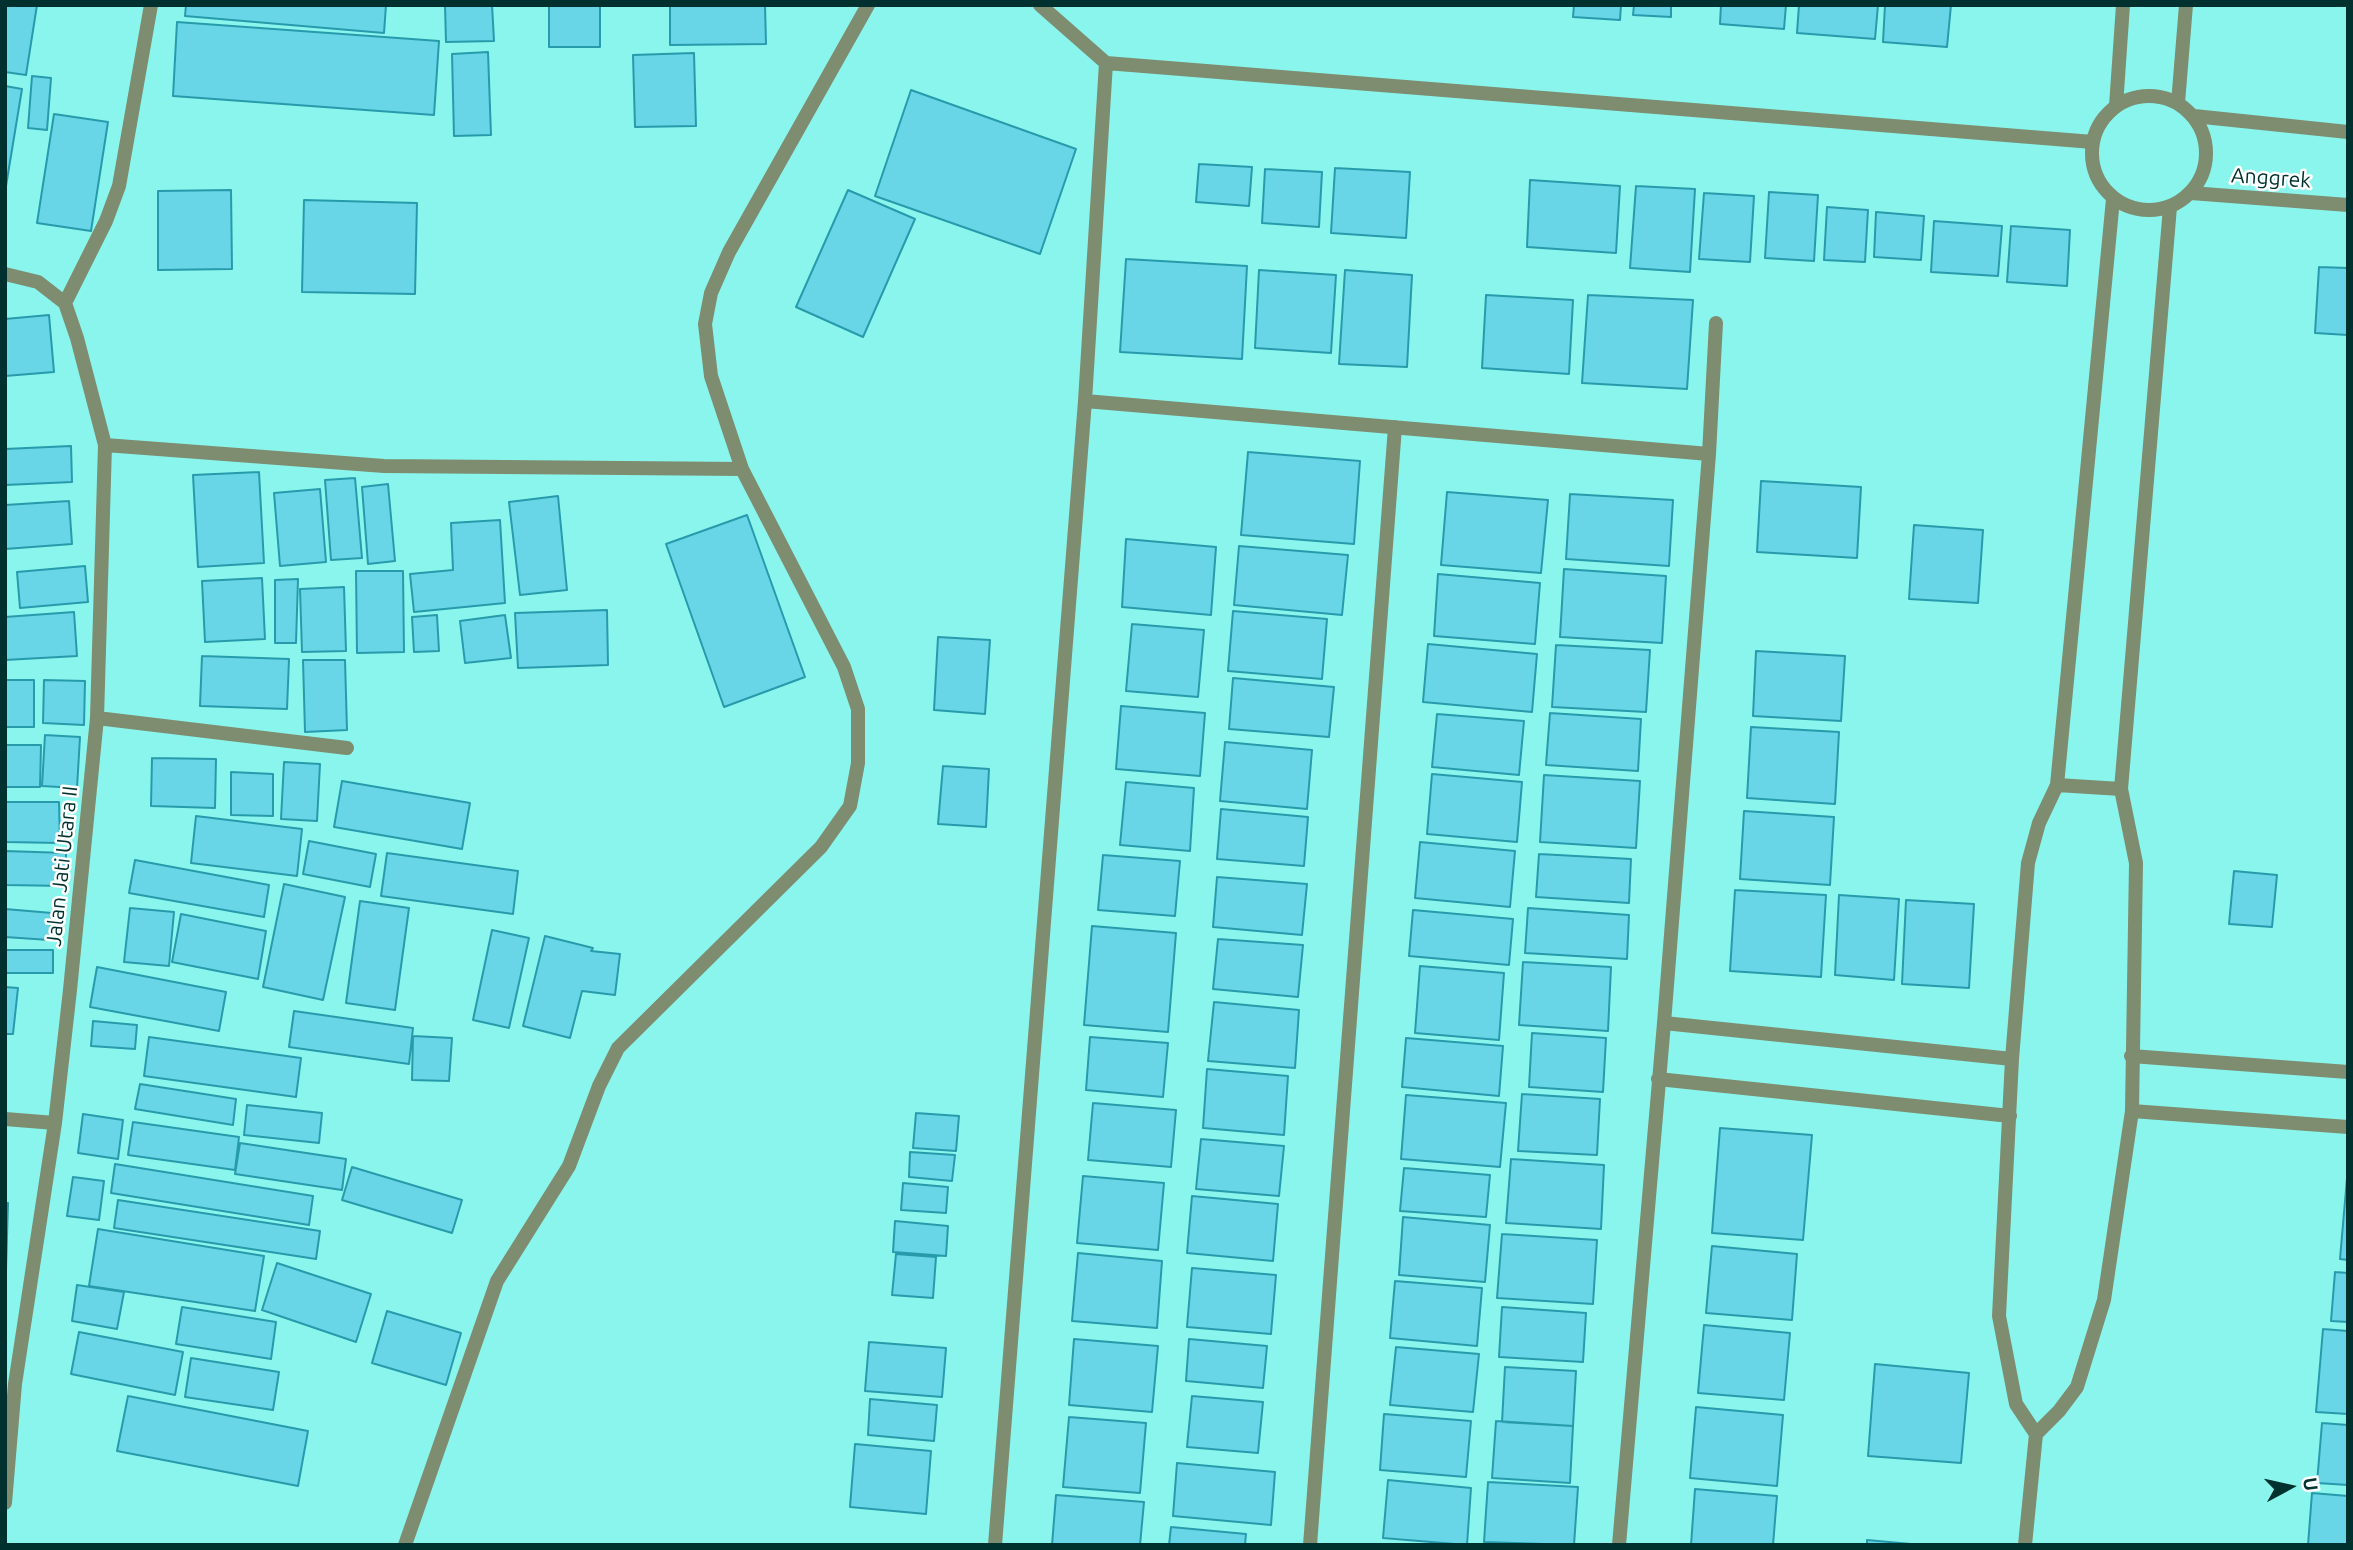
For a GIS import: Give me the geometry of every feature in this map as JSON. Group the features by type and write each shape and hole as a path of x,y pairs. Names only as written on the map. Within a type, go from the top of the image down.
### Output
{"street":[{"path":"5,274 38,282 65,303 106,221 119,186 151,5"},
{"path":"405,1545 497,1281 569,1166 598,1086 618,1048 821,847 849,806 859,762 858,709 844,667 741,469 711,376 705,324 711,293 729,252 868,5"},
{"path":"1040,5 1106,63 2093,142"},
{"path":"2116,106 2123,5"},
{"path":"2178,103 2186,5"},
{"path":"995,1545 1086,401 1106,63"},
{"path":"2157,96 2178,103 2194,116 2204,135 2207,155 2202,176 2190,193 2170,207 2147,210 2113,199 2104,188 2094,166 2093,142 2101,121 2116,106 2136,97 2157,96"},
{"path":"2194,116 2348,132"},
{"name":"Anggrek","path":"2190,193 2348,205"},
{"path":"2025,1545 2035,1434 2016,1404 1999,1316 2012,1059 2028,863 2039,823 2057,785 2113,199"},
{"path":"2035,1434 2077,1387 2094,1335 2104,1300 2132,1111 2136,863 2121,789 2170,207"},
{"name":"Jalan Jati Utara II","path":"5,1503 15,1384 54,1124 97,718 105,445 65,303"},
{"path":"1619,1545 1664,1023 1709,454 1716,323"},
{"path":"1086,401 1709,454"},
{"path":"1310,1545 1395,427"},
{"path":"105,445 384,466 741,469"},
{"path":"97,718 347,748"},
{"path":"2057,785 2121,789"},
{"path":"1664,1023 2012,1059"},
{"path":"2131,1056 2348,1072"},
{"path":"1658,1079 2010,1116"},
{"path":"2132,1111 2348,1127"},
{"path":"5,1119 54,1124"}],"building":[{"path":"5,5 37,5 26,75 5,72"},
{"path":"186,5 386,5 384,33 185,16"},
{"path":"445,5 492,5 494,41 446,42"},
{"path":"549,5 600,5 600,47 549,47"},
{"path":"670,5 765,5 766,44 670,45"},
{"path":"1574,5 1621,5 1620,20 1573,17"},
{"path":"1634,5 1671,5 1671,17 1633,15"},
{"path":"1721,5 1786,5 1784,29 1720,24"},
{"path":"1799,5 1878,5 1875,39 1797,33"},
{"path":"1885,5 1951,5 1947,47 1883,42"},
{"path":"177,22 439,41 434,115 173,96"},
{"path":"488,52 491,135 454,136 452,54"},
{"path":"694,53 696,126 635,127 633,55"},
{"path":"32,76 51,78 47,130 28,128"},
{"path":"5,86 22,89 5,192"},
{"path":"911,90 1076,149 1040,254 875,196"},
{"path":"54,114 108,122 91,231 37,223"},
{"path":"1199,164 1252,167 1249,206 1196,202"},
{"path":"1335,168 1410,172 1406,238 1331,233"},
{"path":"1265,169 1322,172 1319,227 1262,223"},
{"path":"1530,180 1620,186 1616,253 1527,247"},
{"path":"1636,186 1695,189 1690,272 1630,268"},
{"path":"231,190 232,269 158,270 158,191"},
{"path":"848,190 915,219 863,337 796,307"},
{"path":"1769,192 1818,195 1814,261 1765,258"},
{"path":"1704,193 1754,196 1750,262 1699,259"},
{"path":"304,200 417,203 415,294 302,292"},
{"path":"1827,207 1868,210 1865,262 1824,260"},
{"path":"1876,212 1924,216 1921,260 1874,257"},
{"path":"1934,221 2002,226 1998,276 1931,272"},
{"path":"2011,226 2070,230 2067,286 2007,282"},
{"path":"1126,259 1247,266 1242,359 1120,352"},
{"path":"2319,267 2348,268 2348,335 2315,333"},
{"path":"1259,270 1336,275 1331,353 1255,348"},
{"path":"1345,270 1412,275 1407,367 1339,364"},
{"path":"1486,295 1573,300 1569,374 1482,368"},
{"path":"1588,295 1693,300 1687,389 1582,383"},
{"path":"49,315 54,372 5,376 5,319"},
{"path":"71,446 72,482 5,485 5,449"},
{"path":"1248,452 1360,461 1354,544 1241,535"},
{"path":"259,472 264,563 198,567 193,475"},
{"path":"355,478 362,558 331,560 325,480"},
{"path":"1761,481 1861,487 1857,558 1757,552"},
{"path":"388,484 395,561 368,564 362,487"},
{"path":"320,489 326,562 280,566 274,493"},
{"path":"1447,492 1548,500 1541,573 1441,565"},
{"path":"1570,494 1673,500 1669,566 1566,559"},
{"path":"558,496 567,590 520,595 509,502"},
{"path":"69,501 72,544 5,549 5,505"},
{"path":"747,515 805,677 724,707 666,544"},
{"path":"500,520 505,603 414,612 410,574 453,570 451,523"},
{"path":"1914,525 1983,530 1978,603 1909,599"},
{"path":"1126,539 1216,547 1211,615 1122,607"},
{"path":"1239,546 1348,555 1342,615 1234,605"},
{"path":"85,566 88,602 20,608 17,572"},
{"path":"1564,569 1666,576 1662,643 1560,637"},
{"path":"356,571 403,571 404,652 357,653"},
{"path":"1438,574 1540,583 1535,644 1434,636"},
{"path":"262,578 265,639 205,642 202,581"},
{"path":"298,579 296,643 275,643 275,580"},
{"path":"344,587 346,651 302,652 300,589"},
{"path":"607,610 608,665 518,668 515,613"},
{"path":"1233,611 1327,619 1322,679 1228,671"},
{"path":"74,612 77,656 5,660 5,617"},
{"path":"437,615 439,651 414,652 412,617"},
{"path":"505,615 511,658 465,663 460,621"},
{"path":"1132,624 1204,630 1198,697 1126,691"},
{"path":"938,637 990,640 985,714 934,710"},
{"path":"1428,644 1537,654 1532,712 1423,702"},
{"path":"1556,645 1650,650 1646,712 1552,707"},
{"path":"1756,651 1845,656 1841,721 1753,716"},
{"path":"202,656 289,659 287,709 200,706"},
{"path":"303,660 345,660 347,730 305,732"},
{"path":"1233,678 1334,687 1329,737 1229,729"},
{"path":"5,680 34,680 34,727 5,727"},
{"path":"44,680 85,681 84,725 43,723"},
{"path":"1121,706 1205,713 1200,776 1116,769"},
{"path":"1550,713 1641,719 1638,771 1546,765"},
{"path":"1437,714 1524,721 1519,775 1432,767"},
{"path":"1751,727 1839,732 1835,804 1747,798"},
{"path":"45,735 80,737 77,788 42,786"},
{"path":"1225,742 1312,750 1307,809 1220,801"},
{"path":"5,745 41,745 40,787 5,787"},
{"path":"152,758 216,759 215,808 151,806"},
{"path":"284,762 320,764 317,821 281,819"},
{"path":"943,766 989,769 986,827 938,824"},
{"path":"231,772 273,774 273,816 231,815"},
{"path":"1432,774 1522,782 1517,842 1427,834"},
{"path":"1544,775 1640,781 1636,848 1540,842"},
{"path":"342,781 470,803 462,849 334,827"},
{"path":"1126,782 1194,788 1190,851 1120,845"},
{"path":"5,802 59,802 60,843 5,842"},
{"path":"1221,809 1308,817 1304,866 1217,859"},
{"path":"1744,811 1834,817 1830,885 1740,879"},
{"path":"196,816 302,829 297,876 191,863"},
{"path":"309,841 376,854 370,887 303,874"},
{"path":"1420,842 1515,851 1510,907 1415,898"},
{"path":"5,851 66,853 66,886 5,885"},
{"path":"387,853 518,871 513,914 381,896"},
{"path":"1539,854 1631,859 1629,903 1536,897"},
{"path":"1103,855 1180,861 1175,916 1098,910"},
{"path":"135,860 269,885 264,917 129,893"},
{"path":"2234,871 2277,875 2272,927 2229,924"},
{"path":"1217,877 1307,884 1302,935 1213,927"},
{"path":"284,884 345,897 323,1000 263,987"},
{"path":"1735,890 1826,895 1821,977 1730,971"},
{"path":"1839,895 1899,899 1894,980 1835,975"},
{"path":"1906,900 1974,904 1969,988 1902,984"},
{"path":"360,901 409,908 395,1010 346,1003"},
{"path":"130,908 174,912 169,966 124,962"},
{"path":"1528,908 1629,915 1627,959 1525,953"},
{"path":"5,909 52,913 49,940 5,937"},
{"path":"1413,910 1513,919 1509,965 1409,956"},
{"path":"181,914 266,931 258,979 172,962"},
{"path":"1092,926 1176,933 1168,1032 1084,1025"},
{"path":"492,930 529,938 509,1028 473,1020"},
{"path":"545,936 593,948 591,951 620,954 615,995 582,991 570,1038 523,1026"},
{"path":"1218,939 1303,945 1298,997 1213,989"},
{"path":"5,950 53,950 53,973 5,973"},
{"path":"1523,962 1611,967 1608,1031 1519,1025"},
{"path":"1420,966 1504,973 1499,1040 1415,1033"},
{"path":"97,967 226,992 219,1031 90,1007"},
{"path":"5,987 18,988 13,1034 5,1034"},
{"path":"1214,1002 1299,1010 1295,1068 1208,1061"},
{"path":"294,1011 413,1028 409,1064 289,1047"},
{"path":"93,1021 137,1025 135,1049 91,1046"},
{"path":"1532,1033 1606,1038 1603,1092 1529,1087"},
{"path":"413,1036 452,1038 449,1081 412,1080"},
{"path":"149,1037 301,1058 296,1097 144,1076"},
{"path":"1090,1037 1168,1043 1163,1097 1086,1090"},
{"path":"1406,1038 1503,1046 1499,1096 1402,1087"},
{"path":"1207,1069 1288,1076 1284,1135 1203,1128"},
{"path":"140,1084 236,1099 233,1125 135,1109"},
{"path":"1522,1094 1600,1099 1597,1155 1518,1151"},
{"path":"1406,1095 1506,1103 1500,1167 1401,1159"},
{"path":"1093,1103 1176,1110 1171,1167 1088,1160"},
{"path":"247,1105 322,1113 319,1143 244,1135"},
{"path":"916,1113 959,1116 956,1151 913,1148"},
{"path":"83,1114 123,1120 118,1159 78,1153"},
{"path":"133,1122 239,1137 235,1170 128,1155"},
{"path":"1720,1128 1812,1135 1803,1240 1712,1233"},
{"path":"1201,1139 1284,1146 1279,1196 1196,1189"},
{"path":"240,1143 346,1159 342,1190 235,1174"},
{"path":"910,1152 955,1155 952,1181 909,1177"},
{"path":"1511,1159 1604,1165 1601,1229 1506,1223"},
{"path":"115,1164 313,1196 309,1225 111,1193"},
{"path":"352,1167 462,1200 452,1233 342,1200"},
{"path":"1404,1168 1490,1175 1486,1217 1400,1211"},
{"path":"1083,1176 1164,1183 1158,1250 1077,1243"},
{"path":"73,1177 104,1181 99,1220 67,1216"},
{"path":"2348,1178 2348,1260 2340,1259"},
{"path":"903,1183 948,1187 946,1213 901,1210"},
{"path":"1192,1196 1278,1204 1273,1261 1187,1253"},
{"path":"118,1200 320,1231 316,1259 114,1228"},
{"path":"5,1203 8,1203 6,1270 5,1270"},
{"path":"1403,1217 1490,1225 1485,1282 1399,1275"},
{"path":"895,1221 948,1226 946,1256 893,1252"},
{"path":"98,1229 264,1256 255,1311 89,1286"},
{"path":"1502,1234 1597,1240 1593,1304 1497,1298"},
{"path":"1712,1246 1797,1254 1792,1320 1706,1313"},
{"path":"1078,1253 1162,1261 1157,1328 1072,1321"},
{"path":"896,1254 936,1257 933,1298 892,1295"},
{"path":"277,1263 371,1294 356,1342 262,1310"},
{"path":"1192,1268 1276,1275 1271,1334 1187,1327"},
{"path":"2335,1272 2348,1273 2348,1322 2331,1321"},
{"path":"1395,1281 1482,1288 1477,1346 1390,1338"},
{"path":"77,1285 124,1292 117,1329 72,1321"},
{"path":"182,1307 276,1322 271,1359 176,1344"},
{"path":"1502,1307 1586,1313 1583,1362 1499,1357"},
{"path":"387,1311 461,1333 446,1385 372,1363"},
{"path":"1704,1325 1790,1333 1784,1400 1698,1393"},
{"path":"2323,1329 2348,1331 2348,1414 2316,1412"},
{"path":"79,1332 183,1352 175,1395 71,1374"},
{"path":"1074,1339 1158,1346 1152,1412 1069,1405"},
{"path":"1189,1339 1267,1346 1263,1388 1186,1381"},
{"path":"869,1342 946,1348 942,1397 865,1391"},
{"path":"1396,1347 1479,1354 1473,1412 1390,1405"},
{"path":"191,1358 279,1372 273,1410 185,1397"},
{"path":"1875,1364 1969,1373 1961,1463 1868,1456"},
{"path":"1505,1367 1576,1371 1573,1426 1502,1422"},
{"path":"128,1396 308,1431 298,1486 117,1451"},
{"path":"1192,1396 1263,1402 1258,1453 1187,1447"},
{"path":"870,1399 937,1405 934,1441 868,1435"},
{"path":"1696,1407 1783,1415 1777,1486 1690,1478"},
{"path":"1384,1414 1471,1421 1466,1477 1380,1470"},
{"path":"1069,1417 1146,1423 1140,1493 1063,1487"},
{"path":"1496,1421 1573,1426 1570,1483 1492,1478"},
{"path":"2322,1423 2348,1425 2348,1485 2317,1483"},
{"path":"855,1444 931,1451 926,1514 850,1507"},
{"path":"1177,1463 1275,1472 1271,1525 1173,1516"},
{"path":"1388,1480 1471,1488 1467,1545 1383,1538"},
{"path":"1488,1482 1578,1487 1574,1545 1484,1542"},
{"path":"1695,1489 1777,1496 1773,1545 1691,1545"},
{"path":"2312,1493 2348,1496 2348,1545 2308,1545"},
{"path":"1056,1495 1144,1502 1140,1545 1052,1545"},
{"path":"1171,1527 1246,1534 1245,1545 1169,1545"},
{"path":"1867,1540 1922,1545 1867,1545"}]}
